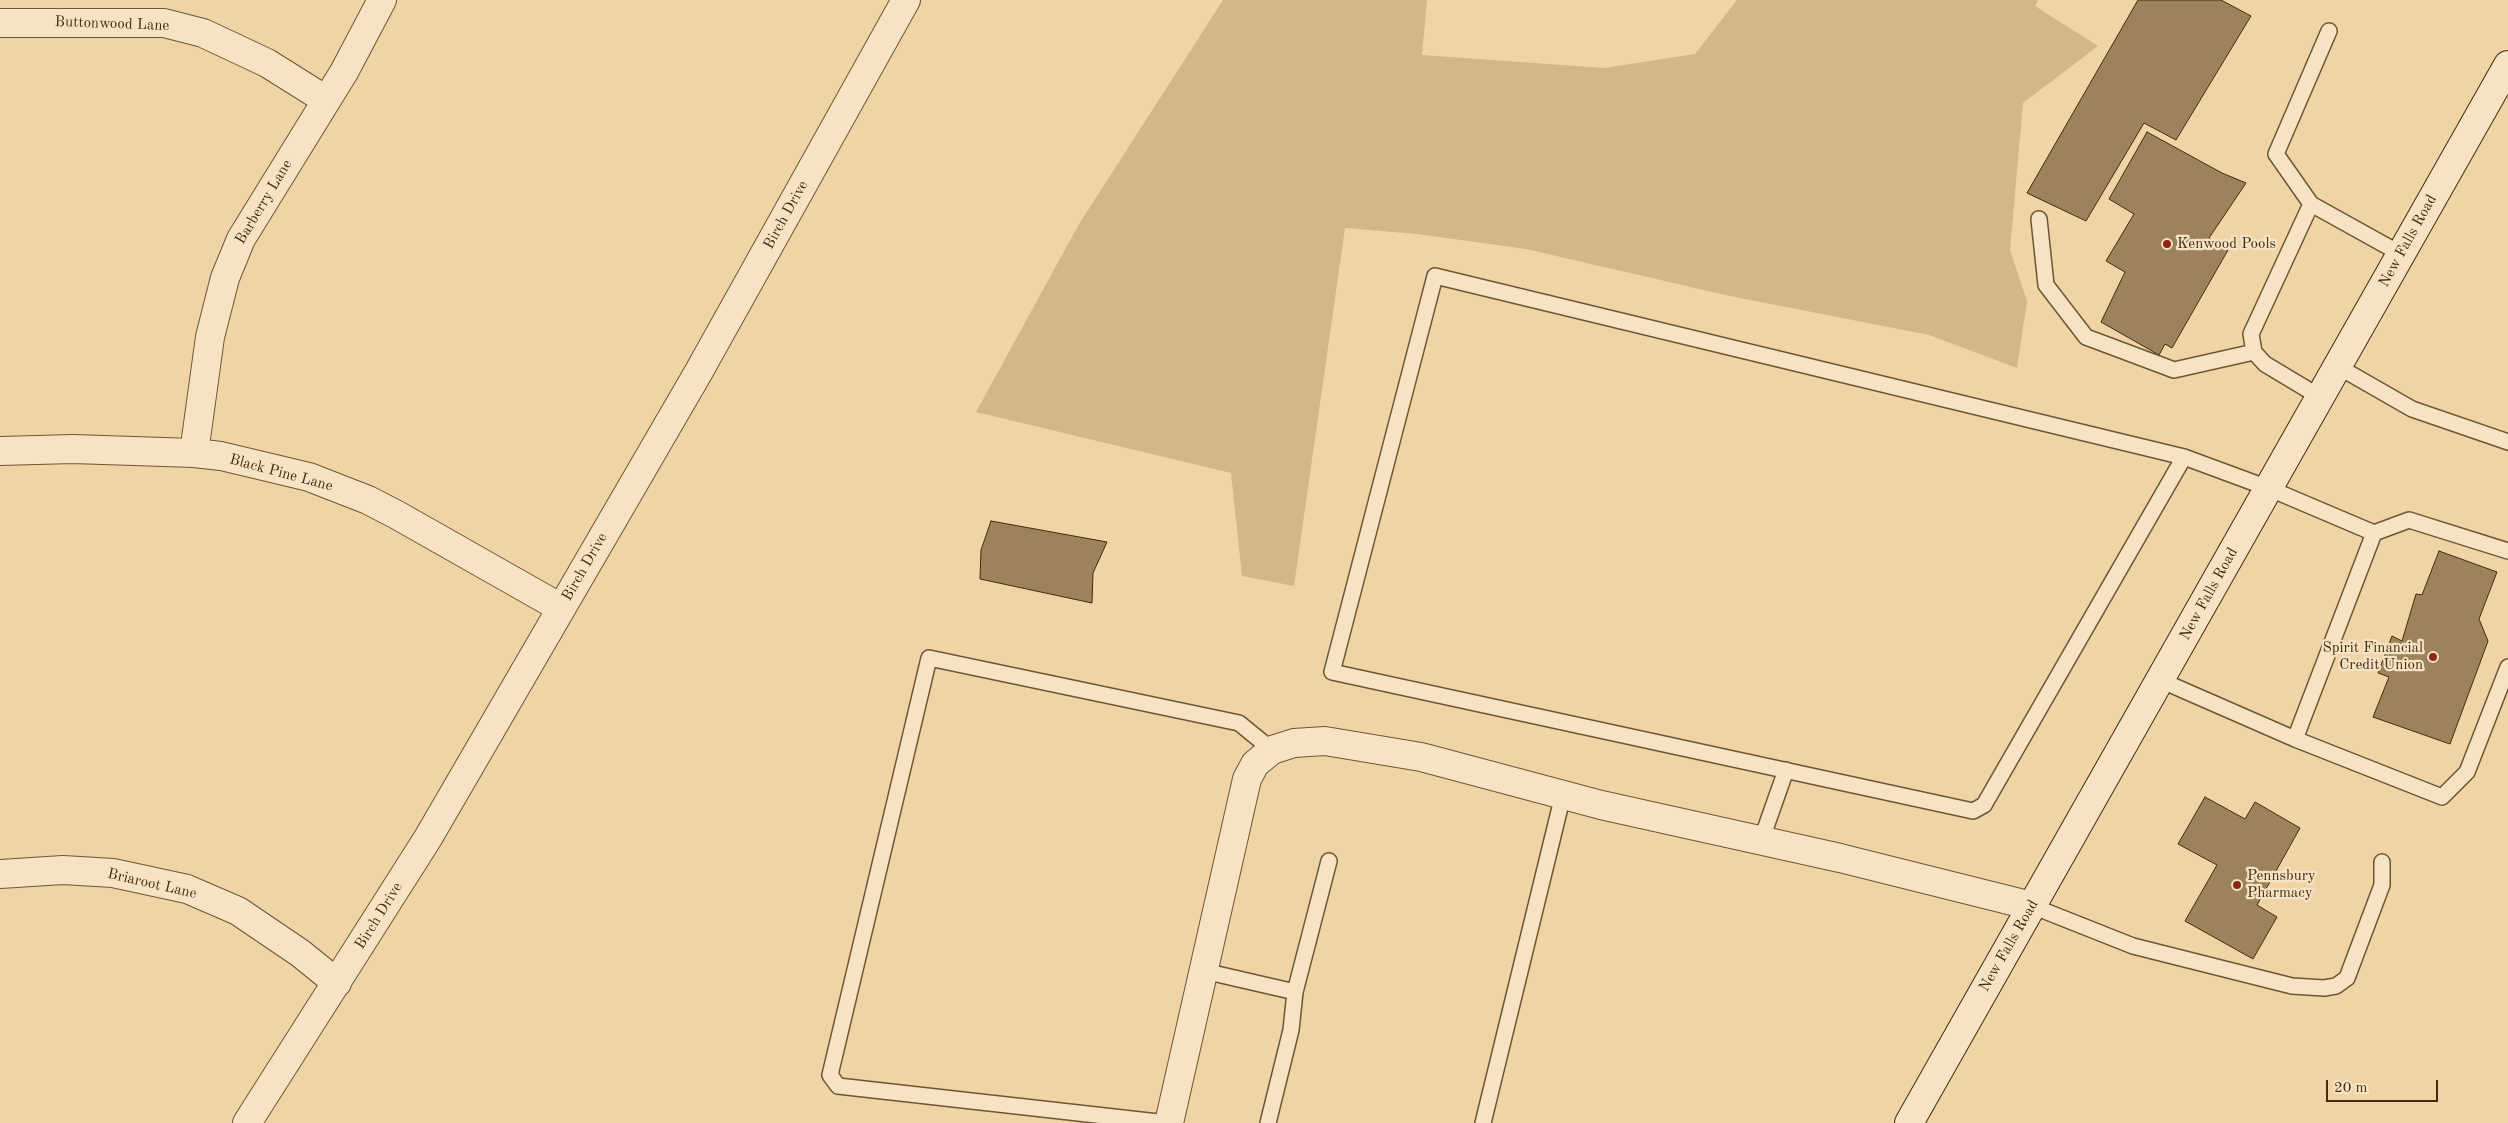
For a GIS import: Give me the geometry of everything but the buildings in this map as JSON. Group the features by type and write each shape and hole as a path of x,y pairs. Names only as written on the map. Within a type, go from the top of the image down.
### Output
{"street":[{"name":"Barberry Lane","path":"194,453 210,337 225,278 241,239 344,72 382,0"},
{"name":"Birch Drive","path":"247,1123 428,838 698,373 906,0"},
{"name":"Buttonwood Lane","path":"0,23 164,23 203,33 259,60 326,100"},
{"name":"New Falls Road","path":"1909,1123 2508,64"},
{"name":"Black Pine Lane","path":"0,451 73,449 194,453 221,456 309,477 368,500 561,608"},
{"path":"1168,1123 1247,779 1255,764 1272,750 1294,743 1325,741 1421,757 1563,795 2032,906"},
{"name":"Briaroot Lane","path":"0,874 63,870 113,873 188,889 238,911 300,953 337,983"}],"lane":[{"path":"2329,31 2276,154 2311,204 2401,254"},
{"path":"2311,204 2251,334 2254,352 2265,364 2320,397"},
{"path":"2039,219 2046,285 2086,338 2174,370 2254,352"},
{"path":"2184,457 1984,805 1973,811 1332,672 1435,276 2184,457 2268,488 2374,533 2409,520 2508,551"},
{"path":"2337,366 2412,408 2508,442"},
{"path":"2295,739 2374,533"},
{"path":"1168,1123 838,1086 830,1075 928,658 1240,723 1272,750"},
{"path":"2160,680 2295,739 2442,797 2467,772 2508,667"},
{"path":"1761,841 1786,770"},
{"path":"1483,1123 1563,795"},
{"path":"1268,1123 1291,1030 1295,992 1329,861"},
{"path":"2032,906 2133,946 2292,986 2324,988 2336,986 2347,978 2382,885 2382,862"},
{"path":"1204,971 1295,992"}],"shaded area":[{"path":"1223,0 1427,0 1422,55 1604,68 1695,54 1737,0 2038,0 2035,6 2098,46 2023,103 2010,250 2027,301 2017,368 1929,335 1730,296 1526,249 1417,234 1345,228 1294,586 1242,576 1231,473 976,412 1079,224"}],"place":[{"name":"Kenwood Pools","path":"2167,244"},
{"name":"Spirit Financial Credit Union","path":"2433,657"},
{"name":"Pennsbury Pharmacy","path":"2237,885"}]}
